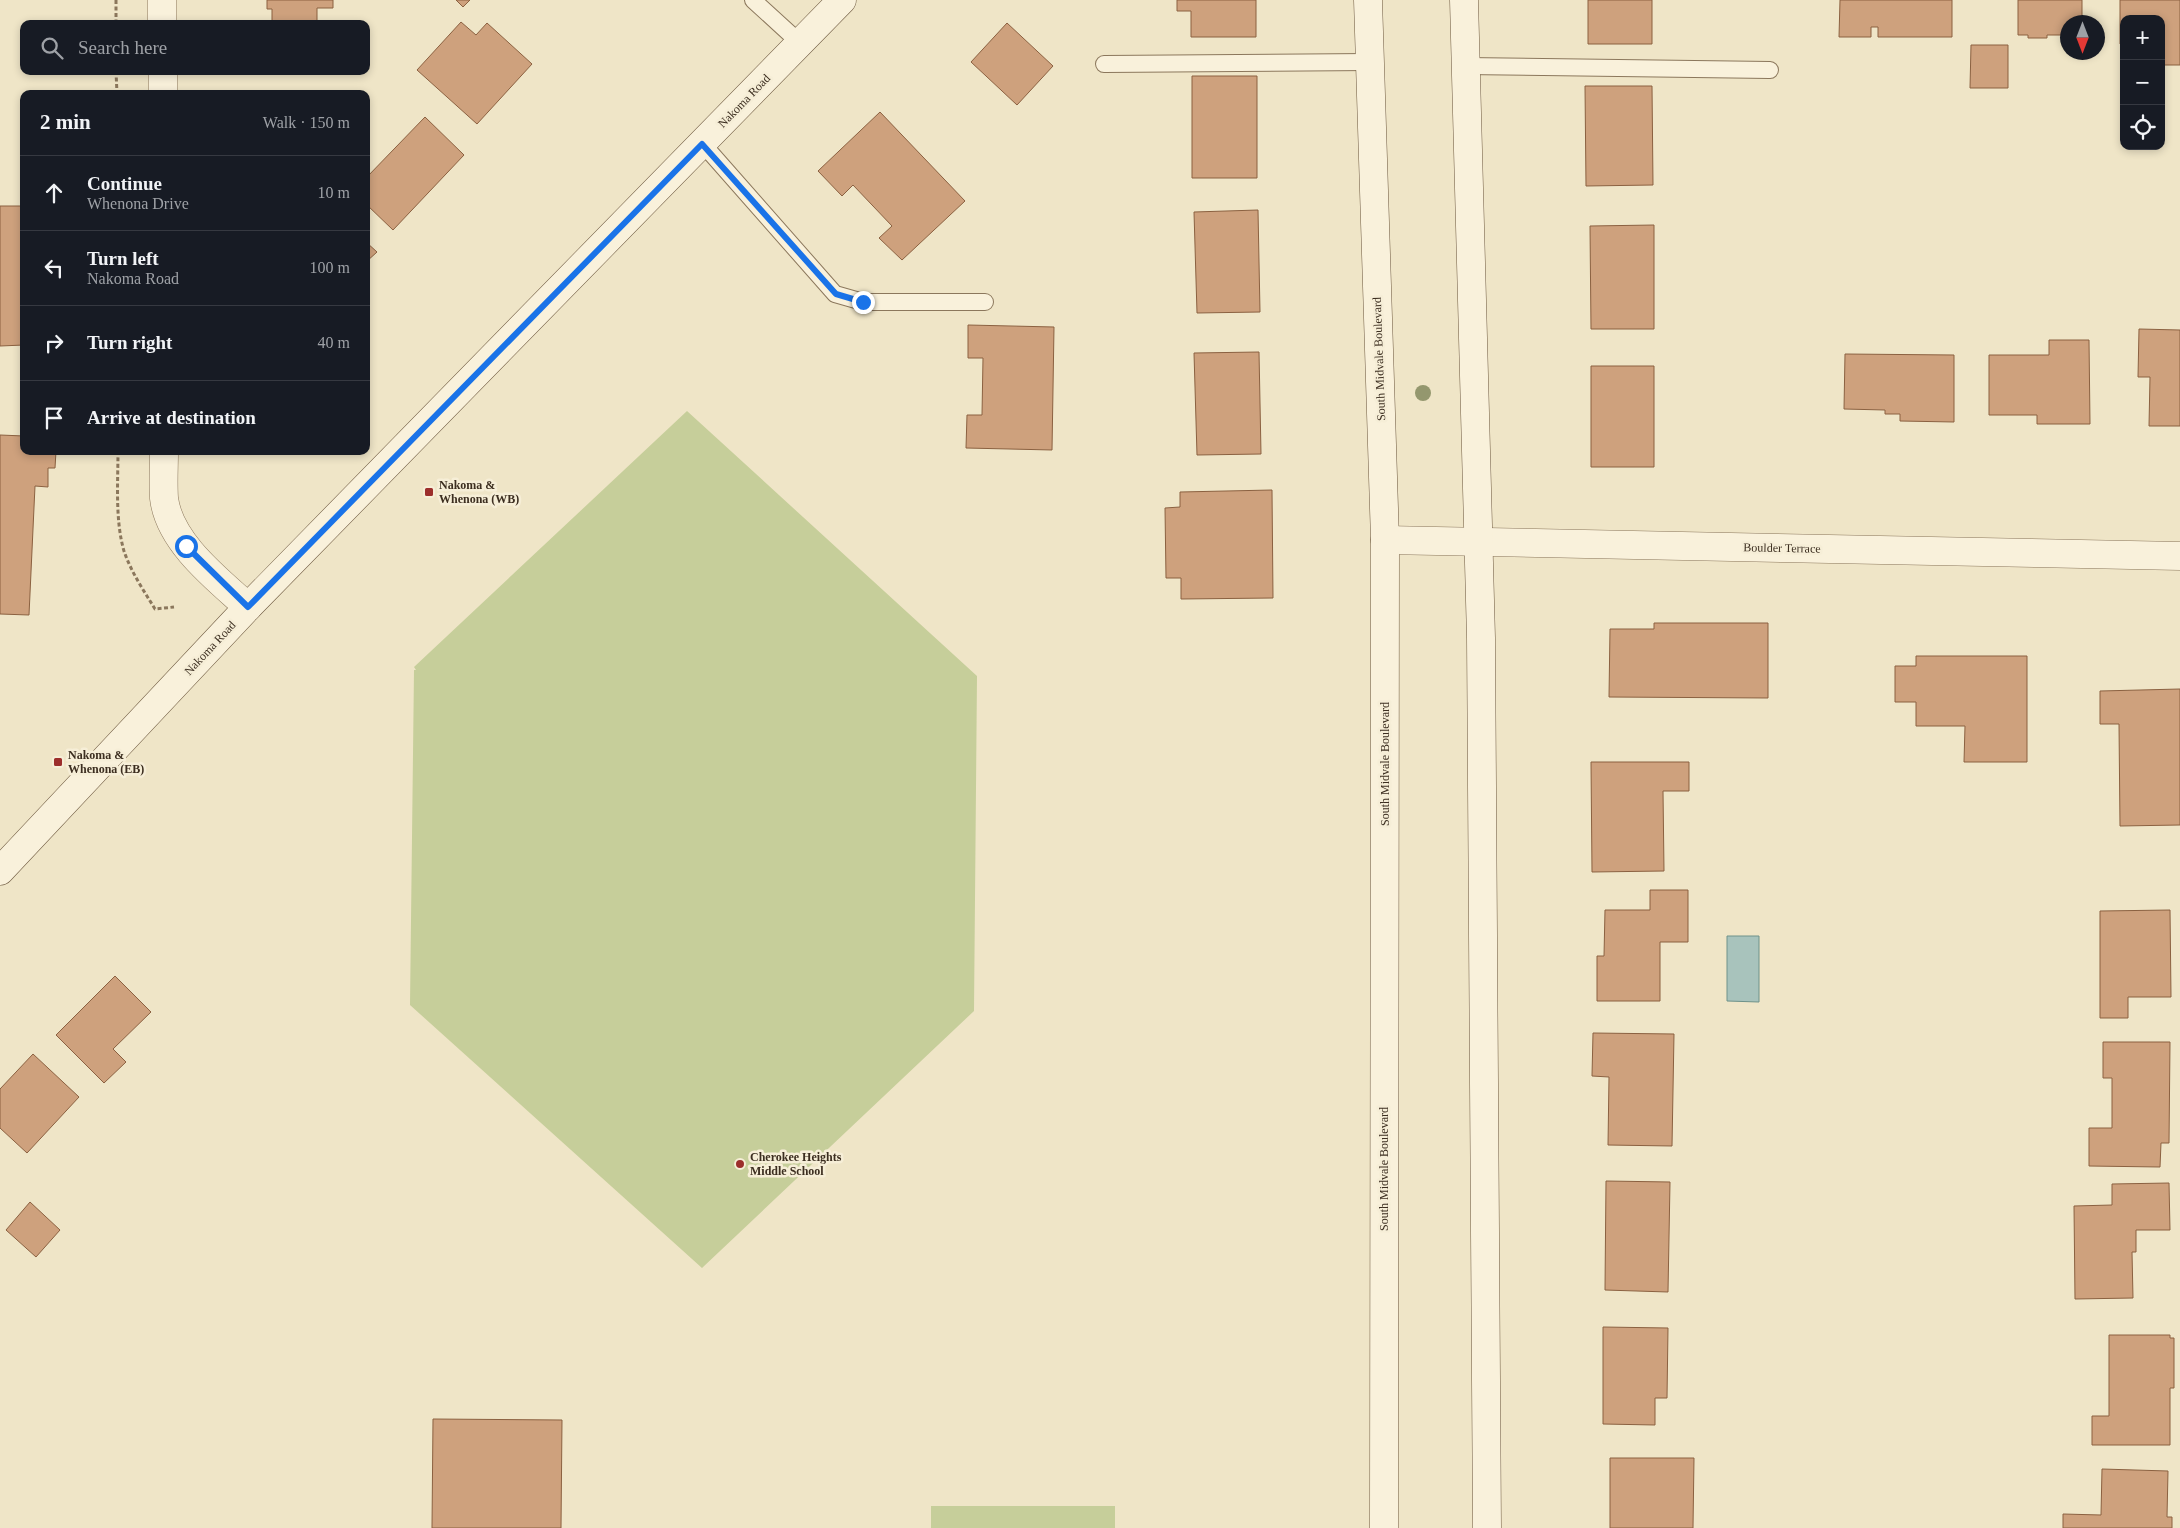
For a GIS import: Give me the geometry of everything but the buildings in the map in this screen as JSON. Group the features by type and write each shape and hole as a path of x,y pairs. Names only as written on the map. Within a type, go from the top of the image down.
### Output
{"main road":[{"path":"162,0 162,20"},
{"name":"Nakoma Road","path":"0,871 248,607 842,0"},
{"name":"South Midvale Boulevard","path":"1368,0 1385,540 1384,1528"},
{"path":"1464,0 1479,542 1487,1528"},
{"path":"162,75 163,90"},
{"path":"164,455 164,499 174,527 186,546 248,607"},
{"name":"Boulder Terrace","path":"1385,540 2180,556"}],"lane":[{"path":"753,0 800,43"},
{"path":"1104,64 1370,62"},
{"path":"1465,66 1770,70"},
{"path":"702,144 836,294 863,302 986,302"}],"path":[{"path":"116,0 116,20"},
{"path":"116,75 116,90"},
{"path":"118,455 118,512 124,551 139,584 155,610 174,607"}],"green space":[{"path":"687,411 977,676 974,1011 702,1268 410,1005 414,670 416,670 414,667"},
{"path":"931,1506 1115,1506 1115,1528 931,1528"}],"water":[{"path":"1727,936 1759,936 1759,1002 1727,1001"}],"place":[{"name":"Nakoma & Whenona (WB)","path":"429,492"},
{"name":"Nakoma & Whenona (EB)","path":"58,762"},
{"name":"Cherokee Heights Middle School","path":"740,1164"}],"route":[{"path":"186,546 208,570 248,607 702,144 836,294 863,302"}]}
